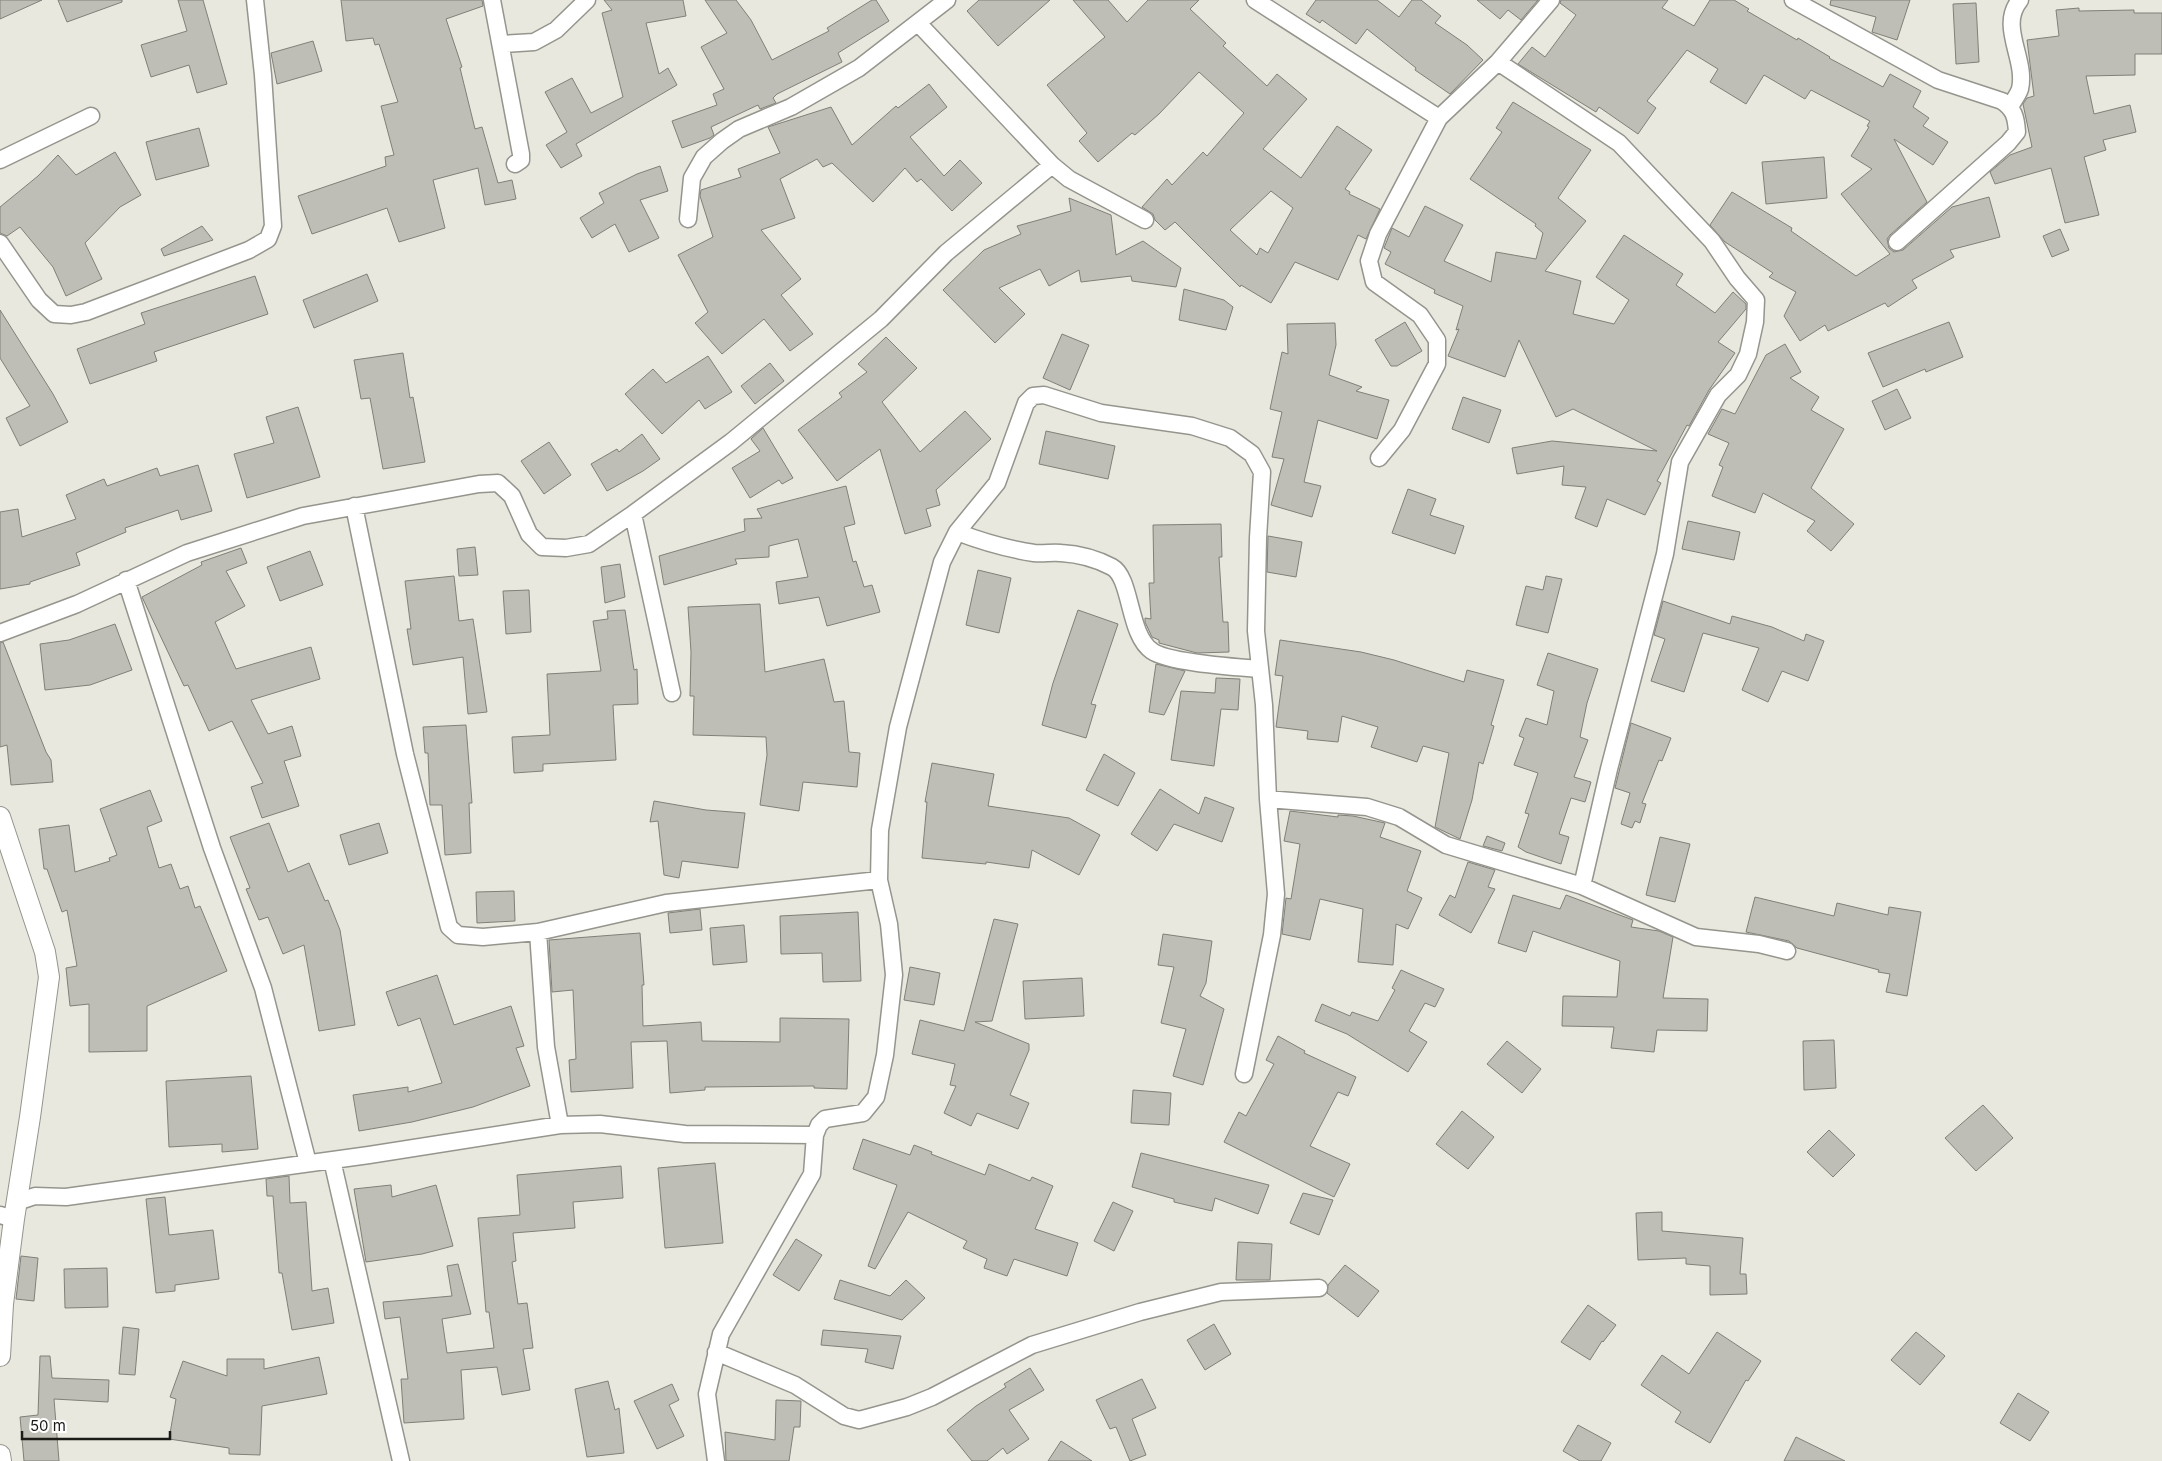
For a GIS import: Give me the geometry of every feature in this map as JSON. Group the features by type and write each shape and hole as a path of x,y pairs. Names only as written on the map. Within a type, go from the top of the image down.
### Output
{"street":[{"path":"0,243 39,300 54,314 71,315 95,308 248,250 268,239 273,226 263,75 255,0"},
{"path":"492,0 502,44 521,154 521,160 515,164"},
{"path":"502,44 534,42 556,30 587,0"},
{"path":"688,219 692,178 704,157 722,141 738,129 791,107 859,68 947,0"},
{"path":"1256,0 1439,118"},
{"path":"1379,458 1402,430 1437,364 1437,340 1420,315 1374,282 1369,260 1378,234 1439,118 1498,62 1551,0"},
{"path":"1793,0 1938,80 2002,101 2010,107 2016,118 2016,132 2008,143 1897,242"},
{"path":"2010,107 2020,89 2019,66 2011,22 2013,9 2020,0"},
{"path":"918,23 1052,165 1068,178 1145,220"},
{"path":"1498,62 1618,143 1712,241 1737,278 1756,300 1755,322 1748,354 1738,375 1718,395 1680,462 1665,554 1609,769 1582,886"},
{"path":"0,160 91,116"},
{"path":"0,633 77,604 187,553 302,516 498,483 512,496 529,534 542,547 566,548 589,544 731,442 881,319 946,253 1052,165"},
{"path":"716,1461 707,1394 721,1334 812,1174 815,1135 819,1125 825,1119 863,1113 876,1097 885,1055 894,975 889,924 879,880 880,830 898,727 942,562 957,532 997,483 1026,403 1032,396 1044,395 1102,413 1192,426 1230,438 1252,454 1262,472 1258,538 1256,631 1264,705 1268,799 1276,894 1272,935 1244,1074"},
{"path":"354,506 405,754 449,927 458,935 483,937 538,932 666,903 879,880"},
{"path":"633,514 672,693"},
{"path":"957,532 988,544 1036,553 1061,552 1091,558 1114,568 1123,581 1143,642 1152,652 1184,661 1260,669"},
{"path":"126,580 212,848 263,988 308,1163"},
{"path":"1268,799 1367,807 1399,817 1446,845 1582,886 1696,937 1759,944 1787,951"},
{"path":"0,817 45,952 49,977 45,1017 10,1212 0,1356"},
{"path":"538,932 546,1047 560,1125"},
{"path":"10,1212 35,1196 66,1197 332,1160 560,1125 600,1124 685,1134 815,1135"},
{"path":"332,1160 401,1461"},
{"path":"716,1352 795,1386 844,1416 859,1420 888,1413 932,1397 1032,1345 1140,1312 1221,1292 1319,1288"},
{"path":"0,1456 1,1461"}],"building":[{"path":"0,0 42,0 0,19"},
{"path":"58,0 122,0 122,2 67,22"},
{"path":"178,0 203,0 227,84 197,93 189,65 151,77 141,45 187,31"},
{"path":"341,0 482,0 483,6 446,19 462,67 460,68 475,129 482,127 498,183 512,180 516,199 485,205 478,168 433,180 445,228 399,242 387,208 312,234 298,196 386,166 385,157 394,155 381,106 398,102 379,44 375,45 373,38 346,41"},
{"path":"604,0 683,0 686,16 646,23 659,74 668,68 677,85 576,144 582,156 561,168 546,145 567,132 545,92 572,78 591,113 623,97 602,13 612,10"},
{"path":"705,0 736,0 751,20 772,60 829,31 827,28 872,0 876,0 889,21 838,53 842,62 777,94 773,98 776,103 760,109 758,105 711,127 714,135 710,138 682,148 672,121 717,105 713,94 724,89 701,47 727,33"},
{"path":"979,0 1050,0 998,46 967,11"},
{"path":"1073,0 1108,0 1127,22 1148,0 1199,0 1190,9 1226,43 1223,46 1267,86 1277,74 1307,99 1263,149 1301,178 1337,126 1372,150 1345,189 1350,192 1349,194 1380,209 1366,239 1358,235 1338,280 1295,262 1271,303 1241,285 1240,287 1175,222 1165,230 1155,220 1153,214 1142,207 1167,179 1172,185 1203,152 1207,156 1244,113 1199,72 1159,114 1135,135 1132,133 1098,162 1079,141 1087,133 1047,85 1105,37","holes":["1271,191 1293,208 1268,253 1260,248 1257,255 1230,230"]},
{"path":"1316,0 1377,0 1399,17 1412,0 1421,0 1441,16 1435,23 1467,45 1483,60 1450,94 1415,70 1416,68 1367,29 1356,44 1322,20 1320,23 1306,14"},
{"path":"1477,0 1538,0 1521,20 1508,10 1500,19"},
{"path":"1561,0 1668,0 1662,8 1694,26 1710,0 1734,0 1749,9 1747,11 1883,87 1890,74 1921,91 1913,107 1929,118 1923,126 1948,142 1933,165 1894,139 1927,202 1890,235 1887,239 1889,248 1894,252 1903,250 1952,207 1989,197 2000,237 1950,250 1954,257 1912,280 1917,288 1888,307 1885,303 1828,331 1825,325 1800,341 1784,316 1796,292 1769,277 1773,273 1725,242 1710,225 1732,192 1792,228 1791,231 1856,276 1890,254 1841,194 1872,169 1851,156 1869,127 1867,126 1870,121 1811,90 1805,99 1764,75 1746,104 1710,82 1718,69 1687,50 1647,101 1656,108 1638,134 1599,107 1596,112 1518,64 1532,47 1545,57 1576,15 1560,3"},
{"path":"1831,0 1910,0 1897,40 1872,32 1876,17 1830,5"},
{"path":"1976,3 1979,62 1956,64 1953,4"},
{"path":"2079,8 2079,11 2134,10 2134,13 2162,13 2162,54 2135,54 2135,75 2086,76 2094,114 2130,105 2136,132 2103,140 2106,150 2084,157 2099,215 2065,223 2051,168 1995,184 1990,172 2010,155 2032,147 2023,104 2027,98 2034,96 2027,40 2059,36 2056,10"},
{"path":"313,41 322,71 277,84 271,53"},
{"path":"929,84 947,107 910,137 944,176 960,160 982,183 952,211 921,179 917,182 905,168 873,202 832,163 823,167 817,159 780,179 795,218 761,230 801,279 781,295 813,334 790,351 764,319 722,354 695,323 708,312 678,255 713,237 700,196 701,190 741,177 738,169 780,153 768,127 831,107 852,145 896,106 898,108"},
{"path":"1513,102 1591,150 1558,198 1586,221 1545,271 1581,281 1573,314 1614,324 1629,300 1596,277 1624,235 1683,274 1676,285 1715,313 1733,292 1746,304 1746,309 1718,342 1735,353 1709,390 1689,426 1687,425 1657,481 1661,483 1645,515 1607,499 1597,527 1575,518 1586,487 1562,485 1564,466 1517,474 1512,448 1552,441 1657,451 1573,409 1556,417 1519,340 1505,377 1448,356 1459,329 1456,330 1463,306 1434,293 1435,290 1385,264 1391,252 1384,248 1392,228 1409,237 1425,206 1463,225 1444,261 1491,282 1496,252 1536,259 1543,233 1535,226 1536,224 1470,179 1502,132 1496,128"},
{"path":"199,128 209,166 156,180 146,142"},
{"path":"115,152 141,195 120,207 85,243 102,279 66,296 53,267 20,227 7,236 0,233 0,207 38,176 58,155 76,175"},
{"path":"1824,157 1827,198 1766,204 1762,162"},
{"path":"660,166 668,191 640,200 659,238 629,252 615,224 592,238 580,218 604,203 599,193 637,174"},
{"path":"1069,198 1111,215 1116,255 1143,241 1181,268 1176,287 1132,281 1131,276 1081,282 1079,270 1049,286 1040,269 999,288 1025,314 995,343 943,290 984,250 1021,234 1017,226 1071,211"},
{"path":"202,226 213,240 164,256 161,249"},
{"path":"2060,229 2069,250 2052,257 2043,236"},
{"path":"367,274 378,301 314,328 303,300"},
{"path":"255,276 268,314 154,352 157,361 90,384 77,349 145,324 141,313"},
{"path":"1184,289 1224,300 1233,307 1226,330 1179,320"},
{"path":"0,310 53,394 68,422 20,446 6,418 30,406 0,358"},
{"path":"1405,322 1422,351 1397,366 1391,366 1375,340"},
{"path":"1949,322 1963,357 1926,372 1925,369 1883,387 1868,353"},
{"path":"1335,323 1336,345 1329,375 1362,387 1356,391 1389,400 1377,439 1318,420 1304,482 1321,486 1312,517 1271,505 1284,459 1272,457 1282,412 1270,409 1282,352 1288,354 1287,324"},
{"path":"1062,334 1089,345 1070,390 1043,378"},
{"path":"886,337 917,368 882,402 920,452 965,411 991,439 936,490 940,505 926,509 931,526 905,534 880,449 837,481 798,430 842,397 839,393 867,372 858,364"},
{"path":"1785,344 1801,372 1790,378 1819,397 1811,410 1844,429 1811,488 1854,524 1831,551 1807,531 1815,521 1763,493 1755,513 1712,496 1723,467 1719,465 1729,443 1708,434 1722,409 1735,414 1766,355"},
{"path":"403,353 410,398 413,397 425,462 383,469 370,398 361,399 354,360"},
{"path":"708,356 732,392 705,409 699,400 662,434 625,394 653,369 666,383"},
{"path":"770,363 784,381 755,404 741,386"},
{"path":"1897,389 1911,418 1885,430 1872,401"},
{"path":"1463,397 1501,410 1489,443 1452,429"},
{"path":"298,407 320,477 247,498 234,454 274,443 266,417"},
{"path":"763,428 793,478 782,484 779,480 750,498 732,468 760,451 751,439"},
{"path":"1046,431 1115,446 1108,479 1039,464"},
{"path":"642,434 660,459 607,491 591,464 617,449 619,452"},
{"path":"549,442 571,475 544,494 521,461"},
{"path":"198,465 212,511 181,520 178,510 125,528 126,532 76,553 80,565 30,582 30,584 0,589 0,512 18,509 22,537 76,519 66,495 104,479 107,486 157,468 160,476"},
{"path":"846,486 855,524 844,527 853,562 856,561 864,587 872,585 880,612 827,626 819,597 779,604 776,582 808,577 798,539 769,546 769,557 735,559 737,564 664,585 659,556 745,531 744,519 762,518 757,509"},
{"path":"1408,489 1436,499 1430,515 1464,526 1455,554 1392,533"},
{"path":"1688,521 1740,532 1734,560 1682,549"},
{"path":"1221,524 1222,557 1219,557 1223,622 1228,622 1229,652 1197,653 1159,643 1159,640 1152,637 1145,622 1145,618 1151,619 1149,583 1154,583 1153,525"},
{"path":"1268,536 1302,542 1296,577 1267,572"},
{"path":"475,547 478,575 459,576 457,549"},
{"path":"241,548 247,563 226,571 245,606 215,622 236,669 311,647 320,679 251,700 268,734 292,726 301,756 284,761 299,806 262,818 251,787 263,783 232,721 209,731 188,685 184,686 142,597 202,565 201,562"},
{"path":"310,551 323,585 280,601 267,567"},
{"path":"620,564 625,597 605,603 601,567"},
{"path":"978,570 1011,578 999,633 966,625"},
{"path":"454,576 459,621 473,619 487,712 468,714 463,657 413,665 407,629 411,629 405,581"},
{"path":"1546,576 1562,579 1548,633 1516,625 1526,586 1543,590"},
{"path":"529,590 531,632 506,634 503,591"},
{"path":"1663,601 1730,624 1732,616 1772,627 1804,641 1806,634 1824,641 1808,681 1782,671 1768,702 1742,690 1759,648 1703,633 1684,692 1651,681 1665,639 1654,635"},
{"path":"760,604 765,672 824,659 834,702 844,701 849,752 860,753 857,787 803,782 799,811 760,805 767,755 766,737 693,735 694,696 690,696 691,652 688,607"},
{"path":"625,610 634,670 637,669 638,704 613,705 616,760 543,764 543,771 514,773 512,737 550,735 547,674 601,671 593,621 608,619 607,611"},
{"path":"1078,610 1118,624 1091,704 1096,705 1086,738 1042,725 1053,683"},
{"path":"115,624 132,670 90,685 45,690 40,644 69,640"},
{"path":"1280,640 1361,652 1394,660 1464,682 1467,670 1504,680 1491,725 1494,726 1483,764 1479,762 1472,800 1460,839 1435,827 1449,753 1423,746 1417,762 1371,747 1378,727 1342,716 1338,742 1307,739 1308,731 1276,727 1283,676 1275,675"},
{"path":"3,642 46,752 51,760 53,782 11,785 7,745 0,747 0,643"},
{"path":"1548,653 1598,669 1587,703 1580,737 1588,740 1574,777 1591,782 1585,802 1571,798 1559,834 1569,837 1561,864 1526,852 1518,847 1529,814 1525,813 1538,773 1514,765 1524,738 1519,736 1526,718 1547,725 1554,691 1537,685"},
{"path":"1156,664 1185,671 1164,715 1149,712"},
{"path":"1216,678 1240,679 1238,710 1221,709 1214,766 1171,760 1181,691 1215,693"},
{"path":"1631,723 1671,738 1662,761 1659,760 1642,803 1646,804 1640,823 1635,821 1632,828 1621,824 1630,793 1615,788"},
{"path":"466,725 472,803 469,803 471,853 445,855 442,805 430,805 428,753 425,753 423,727"},
{"path":"1104,754 1135,773 1118,806 1086,790"},
{"path":"932,763 994,774 988,806 1069,818 1100,835 1079,875 1032,850 1029,868 986,862 986,864 922,858 927,802 925,802"},
{"path":"1160,789 1199,814 1205,797 1234,808 1222,842 1174,824 1157,851 1131,834"},
{"path":"150,790 162,821 147,827 159,868 171,864 180,889 188,886 195,908 200,906 227,971 147,1006 147,1051 89,1052 89,1004 70,1006 66,968 77,966 67,910 62,912 47,869 44,869 39,829 69,825 75,872 110,861 109,858 117,855 100,809"},
{"path":"654,801 706,810 745,813 738,868 682,861 679,878 664,875 658,821 650,822"},
{"path":"1290,811 1338,817 1338,815 1353,816 1385,823 1380,837 1421,851 1407,891 1422,898 1408,929 1396,924 1393,965 1358,962 1363,909 1320,899 1310,940 1282,934 1286,898 1291,899 1300,844 1284,841"},
{"path":"269,823 288,872 309,863 325,901 328,900 340,930 355,1025 319,1031 304,945 283,954 268,917 259,920 246,889 250,888 230,837"},
{"path":"379,823 388,853 349,865 340,835"},
{"path":"1487,836 1505,843 1502,851 1483,846"},
{"path":"1660,837 1690,844 1675,902 1646,895"},
{"path":"1468,862 1495,870 1488,887 1495,889 1471,933 1439,915 1450,895 1455,898"},
{"path":"514,891 515,921 477,923 476,892"},
{"path":"1513,895 1560,909 1566,895 1633,920 1631,927 1659,931 1673,937 1663,998 1708,999 1707,1031 1657,1030 1654,1052 1611,1048 1614,1027 1562,1026 1563,996 1617,997 1620,961 1533,931 1526,952 1498,943"},
{"path":"1755,897 1834,916 1837,903 1888,915 1889,907 1921,912 1907,996 1886,992 1890,974 1797,948 1789,941 1746,932"},
{"path":"700,909 702,930 670,933 668,913"},
{"path":"858,912 861,981 823,982 822,953 781,954 780,916"},
{"path":"994,919 1018,924 992,1021 975,1022 1029,1044 1029,1050 1010,1095 1029,1103 1018,1129 977,1113 971,1126 944,1113 956,1086 950,1085 955,1064 912,1054 920,1020 964,1031"},
{"path":"744,925 747,962 713,965 710,928"},
{"path":"640,933 644,985 642,985 643,1026 701,1022 702,1041 780,1042 780,1018 849,1019 847,1089 814,1088 814,1086 705,1087 705,1090 670,1093 667,1041 631,1042 633,1088 571,1092 569,1060 576,1059 573,990 552,992 549,940"},
{"path":"1163,934 1212,941 1206,983 1200,996 1224,1009 1203,1085 1173,1076 1186,1029 1161,1023 1174,967 1158,965"},
{"path":"910,967 940,973 934,1005 904,1000"},
{"path":"1401,970 1444,989 1435,1007 1425,1003 1409,1031 1427,1042 1408,1072 1347,1034 1315,1021 1322,1004 1350,1016 1352,1012 1378,1021 1395,990 1392,988"},
{"path":"437,975 454,1025 511,1006 524,1046 516,1048 530,1086 473,1107 412,1122 359,1131 353,1095 408,1087 408,1092 442,1083 420,1018 398,1026 386,992"},
{"path":"1082,978 1084,1016 1025,1019 1023,981"},
{"path":"1278,1036 1305,1051 1304,1053 1356,1077 1348,1096 1338,1092 1310,1146 1350,1164 1334,1197 1224,1142 1239,1112 1246,1116 1274,1064 1266,1060"},
{"path":"1834,1040 1836,1088 1804,1090 1803,1041"},
{"path":"1507,1041 1541,1069 1522,1093 1487,1064"},
{"path":"251,1076 258,1149 222,1152 222,1144 169,1147 166,1081"},
{"path":"1133,1090 1171,1093 1169,1125 1131,1123"},
{"path":"1983,1105 2013,1138 1976,1171 1945,1138"},
{"path":"1462,1111 1494,1137 1468,1169 1436,1144"},
{"path":"1829,1130 1855,1155 1833,1177 1807,1152"},
{"path":"863,1139 910,1155 914,1145 932,1152 931,1154 985,1175 989,1164 1030,1181 1032,1177 1053,1186 1035,1229 1078,1243 1067,1276 1014,1259 1007,1276 984,1268 987,1259 963,1248 967,1241 908,1212 875,1269 868,1266 897,1185 853,1169"},
{"path":"1141,1153 1269,1185 1258,1214 1215,1198 1212,1211 1174,1202 1174,1199 1132,1187"},
{"path":"715,1163 723,1243 665,1248 658,1168"},
{"path":"621,1166 623,1198 573,1202 575,1228 513,1233 516,1261 512,1262 518,1304 527,1303 533,1348 523,1349 530,1390 502,1395 497,1367 461,1370 464,1419 404,1423 401,1379 408,1379 400,1317 385,1319 383,1302 452,1296 447,1266 458,1264 471,1314 442,1319 447,1353 494,1348 489,1312 486,1312 478,1218 520,1215 517,1175"},
{"path":"289,1176 290,1203 306,1202 312,1291 328,1288 334,1323 292,1330 282,1273 279,1273 273,1196 267,1196 266,1179"},
{"path":"391,1185 392,1197 436,1185 453,1246 422,1254 366,1262 354,1189"},
{"path":"1303,1193 1333,1200 1319,1235 1290,1223"},
{"path":"165,1197 169,1235 213,1230 219,1279 175,1285 175,1291 156,1293 146,1199"},
{"path":"1113,1202 1133,1211 1114,1251 1094,1241"},
{"path":"1662,1212 1662,1231 1743,1238 1740,1274 1746,1274 1747,1294 1710,1295 1710,1266 1686,1264 1686,1258 1638,1260 1636,1213"},
{"path":"796,1239 822,1255 799,1291 773,1275"},
{"path":"1238,1242 1272,1244 1270,1280 1236,1280"},
{"path":"21,1256 38,1258 34,1301 16,1299"},
{"path":"1345,1265 1379,1291 1358,1317 1327,1293 1328,1285"},
{"path":"107,1268 108,1307 65,1308 64,1269"},
{"path":"840,1280 890,1296 906,1280 925,1298 902,1320 834,1299"},
{"path":"1588,1305 1616,1325 1602,1341 1590,1360 1561,1342"},
{"path":"1214,1324 1231,1354 1205,1370 1187,1340"},
{"path":"123,1327 139,1329 135,1375 119,1374"},
{"path":"823,1330 901,1336 893,1369 865,1362 868,1349 821,1345"},
{"path":"1717,1332 1761,1361 1748,1381 1746,1380 1710,1443 1675,1422 1681,1412 1641,1385 1662,1355 1689,1374"},
{"path":"1916,1332 1945,1356 1920,1385 1891,1360"},
{"path":"40,1356 50,1356 52,1378 109,1380 108,1402 54,1399 59,1461 24,1461 20,1417 38,1415"},
{"path":"319,1357 327,1394 262,1406 260,1455 229,1454 229,1448 169,1439 176,1399 170,1397 183,1361 227,1376 227,1359 264,1359 264,1369"},
{"path":"1030,1368 1044,1390 1009,1410 1029,1439 1007,1454 1003,1448 987,1461 972,1461 947,1430 976,1406 1006,1387 1004,1384"},
{"path":"1142,1379 1156,1408 1132,1419 1146,1455 1130,1461 1116,1427 1110,1429 1096,1400"},
{"path":"608,1381 615,1410 619,1408 624,1453 587,1457 575,1389"},
{"path":"672,1384 679,1400 669,1405 684,1436 657,1449 634,1401"},
{"path":"2018,1393 2049,1412 2030,1441 2000,1423"},
{"path":"776,1400 801,1401 800,1427 794,1427 789,1461 726,1461 725,1432 775,1440"},
{"path":"1578,1425 1611,1443 1601,1461 1580,1461 1563,1451"},
{"path":"1796,1437 1845,1461 1784,1461"},
{"path":"1061,1441 1092,1461 1048,1461"}]}
